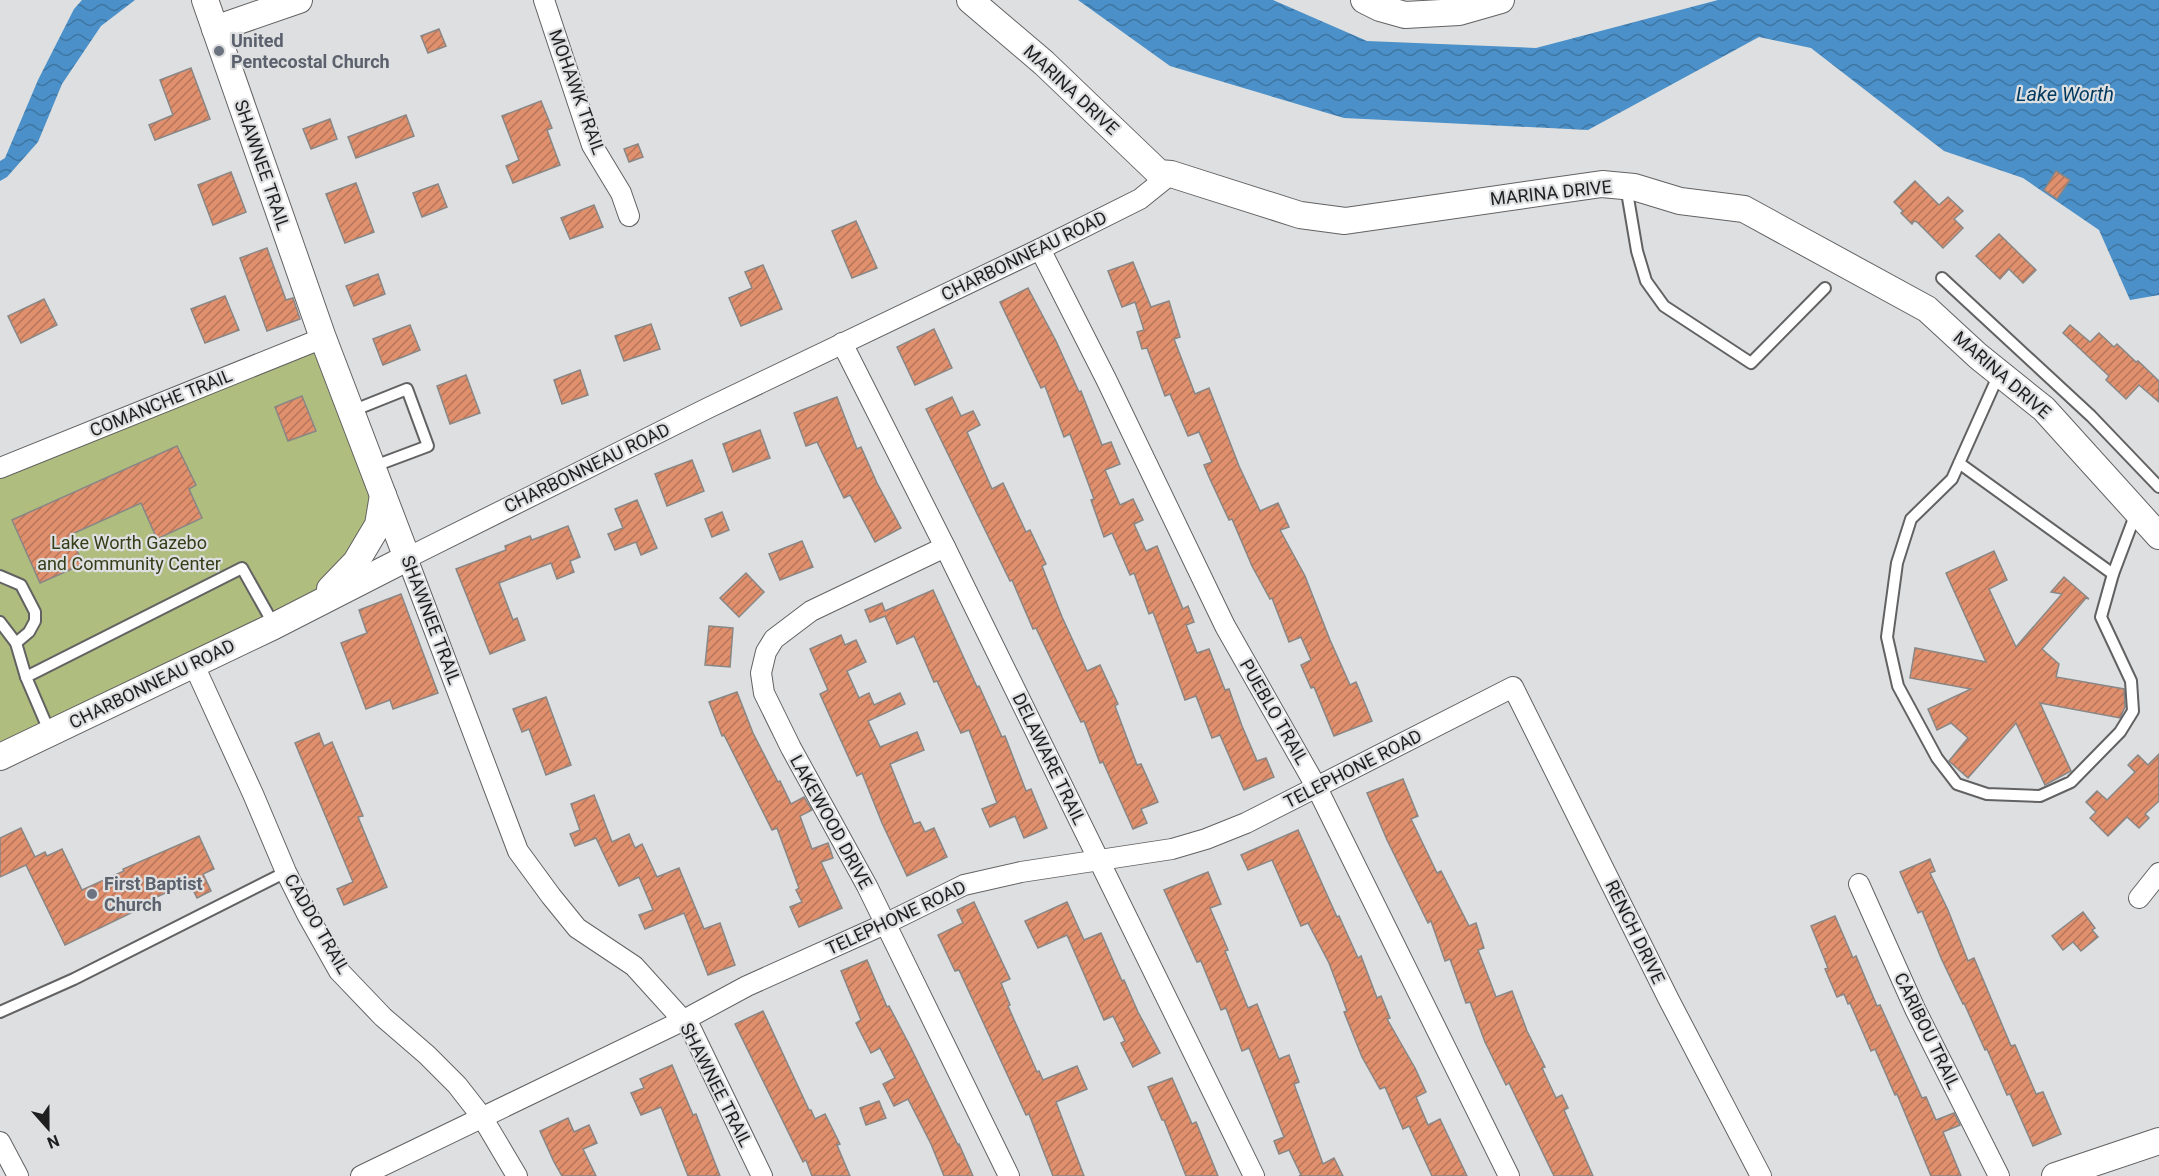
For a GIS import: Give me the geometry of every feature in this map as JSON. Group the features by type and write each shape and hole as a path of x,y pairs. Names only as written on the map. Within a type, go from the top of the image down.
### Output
{"street":[{"name":"SHAWNEE TRAIL","path":"205,0 323,338 518,851 577,928 634,966 691,1029 762,1176"},
{"path":"215,29 299,0"},
{"name":"MOHAWK TRAIL","path":"544,0 592,145 621,193 629,216"},
{"name":"MARINA DRIVE","path":"970,0 1044,63 1159,173 1171,174 1300,215 1345,221 1602,184 1626,186 1680,201 1744,209 1927,309 1999,373 2044,409 2159,536"},
{"path":"1364,0 1380,8 1405,15 1459,12 1501,0"},
{"name":"CHARBONNEAU ROAD","path":"0,757 274,626 407,558 1040,249 1140,199 1171,174"},
{"name":"PUEBLO TRAIL","path":"1040,249 1106,379 1225,626 1317,788 1509,1176"},
{"name":"COMANCHE TRAIL","path":"0,468 323,338"},
{"name":"DELAWARE TRAIL","path":"842,344 945,547 1254,1176"},
{"path":"312,606 356,562 378,525 383,495"},
{"name":"LAKEWOOD DRIVE","path":"945,547 811,611 774,639 765,652 761,673 765,693 791,748 867,886 1009,1176"},
{"name":"CADDO TRAIL","path":"193,663 286,872 339,970 383,1017 427,1054 458,1085 482,1117 517,1176"},
{"name":"TELEPHONE ROAD","path":"361,1176 684,1020 747,986 885,924 964,885 1021,872 1172,849 1206,839 1246,823 1317,788 1514,687"},
{"name":"RENCH DRIVE","path":"1514,687 1669,1000 1761,1176"},
{"path":"2139,898 2159,873"},
{"name":"CARIBOU TRAIL","path":"1858,884 1915,1009 1999,1176"},
{"path":"2055,1176 2159,1141"},
{"path":"0,1142 18,1176"}],"lane":[{"path":"1626,186 1637,250 1646,281 1664,306 1751,363 1825,288"},
{"path":"1942,278 2091,416 2159,486"},
{"path":"1999,373 1952,479 1911,519 1897,563 1887,637 1898,686 1937,758 1957,783 1987,794 2040,796 2071,782 2120,732 2133,711 2131,681 2101,617 2113,574 2136,511"},
{"path":"351,411 407,389 428,446 372,467"},
{"path":"1959,463 2113,574"},
{"path":"26,677 242,568 274,626"},
{"path":"0,576 21,585 35,612 35,621 29,632 16,643"},
{"path":"0,622 16,643 26,677 50,733"},
{"path":"0,1012 74,979 286,872"}],"green space":[{"name":"Lake Worth Gazebo and Community Center","path":"323,338 383,495 336,583 0,756 0,467"}],"water":[{"path":"82,0 135,0 101,26 62,84 38,142 7,177 0,181 0,161 5,158 38,80 74,9"},
{"name":"Lake Worth","path":"1078,0 1273,0 1367,41 1536,48 1718,0 2159,0 2159,295 2130,300 2099,230 2023,178 1944,151 1811,48 1759,37 1588,130 1344,118 1170,66"}],"building":[{"path":"439,29 446,46 428,53 421,36"},
{"path":"191,68 210,119 155,140 149,125 173,115 160,80"},
{"path":"541,101 552,128 547,130 560,165 513,183 506,166 519,160 502,116"},
{"path":"406,115 414,136 356,158 348,137"},
{"path":"330,119 337,139 311,149 303,129"},
{"path":"638,144 643,157 629,162 624,149"},
{"path":"2056,171 2070,180 2057,199 2044,190"},
{"path":"231,172 246,212 213,225 198,185"},
{"path":"1915,181 1939,205 1948,197 1963,211 1954,219 1963,228 1943,248 1917,222 1914,221 1912,224 1894,202"},
{"path":"356,183 374,232 345,243 326,194"},
{"path":"438,184 447,207 422,217 413,193"},
{"path":"594,205 603,227 570,239 561,218"},
{"path":"856,221 877,268 852,278 832,231"},
{"path":"1999,234 2036,270 2023,283 2009,269 2000,279 1976,256"},
{"path":"267,248 286,300 293,298 300,319 267,331 240,258"},
{"path":"1133,262 1151,307 1169,301 1180,337 1174,339 1195,394 1209,388 1239,466 1260,511 1278,503 1289,527 1280,530 1305,576 1350,685 1356,682 1372,721 1334,736 1314,687 1311,688 1301,665 1311,660 1301,637 1289,642 1272,598 1270,599 1252,566 1232,519 1229,520 1209,477 1204,465 1212,462 1199,432 1188,436 1170,394 1165,396 1147,348 1142,349 1137,332 1144,330 1135,302 1122,307 1108,271"},
{"path":"763,265 782,309 741,326 729,298 752,288 745,272"},
{"path":"378,274 385,294 354,306 346,286"},
{"path":"1028,288 1056,341 1079,392 1081,391 1102,445 1111,442 1120,464 1105,470 1120,505 1133,499 1143,520 1134,524 1146,551 1157,546 1183,609 1188,606 1194,622 1186,625 1197,653 1209,649 1225,690 1229,689 1257,761 1266,758 1274,777 1244,790 1220,735 1212,738 1196,696 1185,700 1153,612 1149,614 1134,573 1130,575 1112,533 1104,537 1091,500 1094,499 1070,434 1064,437 1045,386 1041,388 1000,302"},
{"path":"225,296 239,330 205,343 191,309"},
{"path":"44,299 57,325 21,343 8,316"},
{"path":"651,324 660,349 624,361 615,336"},
{"path":"410,325 420,350 383,365 373,339"},
{"path":"2070,325 2090,342 2099,333 2114,347 2117,344 2136,362 2138,361 2159,381 2159,402 2139,385 2126,399 2106,380 2109,376 2063,333"},
{"path":"934,329 952,368 915,385 897,347"},
{"path":"580,370 588,395 562,404 554,380"},
{"path":"466,375 480,413 450,424 437,386"},
{"path":"302,396 316,431 288,441 275,407"},
{"path":"837,397 857,449 861,447 901,528 875,542 850,495 844,498 817,442 806,446 794,413"},
{"path":"952,397 961,416 973,411 980,425 967,432 992,489 1003,483 1026,532 1030,530 1046,564 1042,566 1087,671 1100,665 1118,704 1115,706 1137,765 1141,764 1158,802 1141,809 1147,823 1133,829 1103,762 1100,763 1084,721 1081,722 1036,628 1033,629 1012,580 1010,581 926,409"},
{"path":"760,430 770,458 733,472 723,444"},
{"path":"177,446 196,485 189,489 202,518 157,539 141,503 70,535 83,564 40,583 12,520"},
{"path":"692,460 704,491 667,506 655,474"},
{"path":"637,500 657,548 641,555 636,542 615,550 608,534 623,528 615,509"},
{"path":"722,512 729,530 712,537 705,519"},
{"path":"568,526 580,557 570,561 574,572 557,579 551,563 499,583 513,620 517,618 525,640 490,654 456,569 506,550 505,546 530,536 532,540"},
{"path":"802,541 813,567 780,580 769,554"},
{"path":"1994,551 2007,580 1989,589 2016,647 2062,594 2051,592 2064,577 2089,599 2086,598 2042,649 2059,664 2056,677 2124,689 2125,707 2120,718 2040,703 2071,771 2045,785 2016,723 1968,778 1949,761 1968,738 1951,723 1937,730 1928,709 1971,689 1910,678 1915,648 1986,662 1946,573"},
{"path":"746,573 764,592 739,617 720,598"},
{"path":"933,590 977,687 979,686 1002,737 1005,736 1026,791 1031,789 1047,828 1024,838 1015,816 990,827 982,809 997,803 969,730 961,733 937,681 934,682 914,636 897,644 885,616 870,622 865,610 882,603 885,611"},
{"path":"401,594 438,693 393,709 390,700 366,709 341,643 367,633 359,610"},
{"path":"709,626 733,628 730,667 705,665"},
{"path":"841,635 845,645 856,640 866,662 847,671 859,698 869,693 874,705 900,693 905,704 868,721 880,747 917,732 924,750 890,764 914,824 920,822 925,832 934,828 947,857 907,876 862,773 857,776 820,694 828,690 810,649"},
{"path":"737,692 753,733 791,804 804,797 812,810 800,816 812,849 828,843 833,858 821,862 842,908 799,927 790,907 802,902 796,890 799,888 777,828 772,830 724,735 722,736 709,702"},
{"path":"546,697 571,765 546,775 529,729 522,732 513,709"},
{"path":"319,733 324,746 332,742 363,816 358,817 387,887 344,905 337,889 353,882 295,743"},
{"path":"2159,754 2159,801 2145,814 2149,818 2139,828 2127,817 2108,836 2090,818 2096,812 2086,802 2097,791 2107,800 2135,772 2128,765 2138,755 2148,765"},
{"path":"1403,779 1418,816 1411,819 1437,873 1441,871 1469,926 1476,923 1484,948 1478,950 1496,997 1512,991 1556,1098 1562,1095 1568,1108 1564,1110 1593,1176 1554,1176 1509,1083 1506,1085 1485,1042 1470,1002 1466,1003 1450,959 1445,961 1431,921 1428,923 1387,840 1367,793"},
{"path":"594,795 612,842 629,834 635,848 642,844 657,877 679,868 704,929 720,923 735,965 708,975 684,913 645,929 639,915 653,910 639,877 619,886 596,838 575,846 570,834 580,830 571,804"},
{"path":"21,828 35,857 45,852 47,856 62,849 82,890 124,871 123,869 199,836 214,869 203,874 211,891 197,898 189,882 133,908 135,911 65,945 26,865 0,877 0,838"},
{"path":"1298,830 1337,917 1339,916 1358,958 1361,956 1377,998 1381,996 1390,1018 1387,1019 1426,1092 1416,1097 1428,1125 1440,1119 1467,1176 1432,1176 1409,1126 1403,1129 1385,1087 1380,1089 1362,1057 1344,1012 1347,1011 1329,963 1308,923 1301,926 1272,860 1248,870 1241,855"},
{"path":"1930,859 1935,871 1930,873 1948,910 1968,961 1974,958 2011,1046 2015,1045 2036,1094 2043,1092 2061,1134 2033,1146 2010,1094 2007,1095 1987,1049 1985,1050 1941,958 1922,911 1918,913 1900,872"},
{"path":"1208,872 1221,904 1210,908 1228,950 1225,951 1248,1008 1257,1004 1279,1059 1289,1055 1299,1082 1294,1084 1323,1164 1334,1158 1343,1176 1299,1176 1301,1175 1289,1150 1279,1154 1274,1141 1284,1137 1249,1048 1242,1051 1226,1008 1221,1010 1201,961 1197,962 1164,890"},
{"path":"974,902 1010,979 1001,983 1010,1005 1008,1006 1037,1072 1039,1071 1043,1080 1077,1066 1087,1089 1056,1102 1084,1176 1053,1176 1029,1114 1026,1115 959,970 955,971 938,935 963,923 957,910"},
{"path":"1067,902 1084,940 1101,933 1122,981 1124,980 1160,1053 1133,1067 1121,1043 1125,1041 1113,1016 1104,1020 1067,935 1038,948 1025,921"},
{"path":"2083,912 2095,928 2092,930 2098,937 2081,951 2073,942 2063,950 2052,936"},
{"path":"1835,916 1853,958 1856,956 1877,1006 1880,1005 1922,1098 1926,1097 1936,1120 1954,1113 1960,1125 1943,1132 1961,1176 1931,1176 1897,1094 1895,1095 1875,1049 1871,1051 1844,994 1837,997 1811,926"},
{"path":"867,960 887,1007 889,1006 909,1044 973,1176 944,1176 908,1099 894,1106 883,1084 895,1078 880,1048 871,1053 856,1023 861,1020 841,971"},
{"path":"763,1011 809,1110 815,1119 825,1114 840,1144 837,1145 850,1176 812,1176 806,1160 803,1162 735,1024"},
{"path":"672,1065 693,1115 696,1114 720,1176 688,1176 661,1107 641,1115 631,1093 644,1088 640,1079"},
{"path":"1172,1078 1192,1124 1196,1122 1218,1176 1186,1176 1148,1087"},
{"path":"879,1101 886,1118 866,1125 860,1108"},
{"path":"568,1118 574,1132 589,1125 597,1143 583,1149 596,1176 562,1176 554,1162 540,1131"}],"place":[{"name":"United Pentecostal Church","path":"219,51"},
{"name":"First Baptist Church","path":"92,894"}]}
